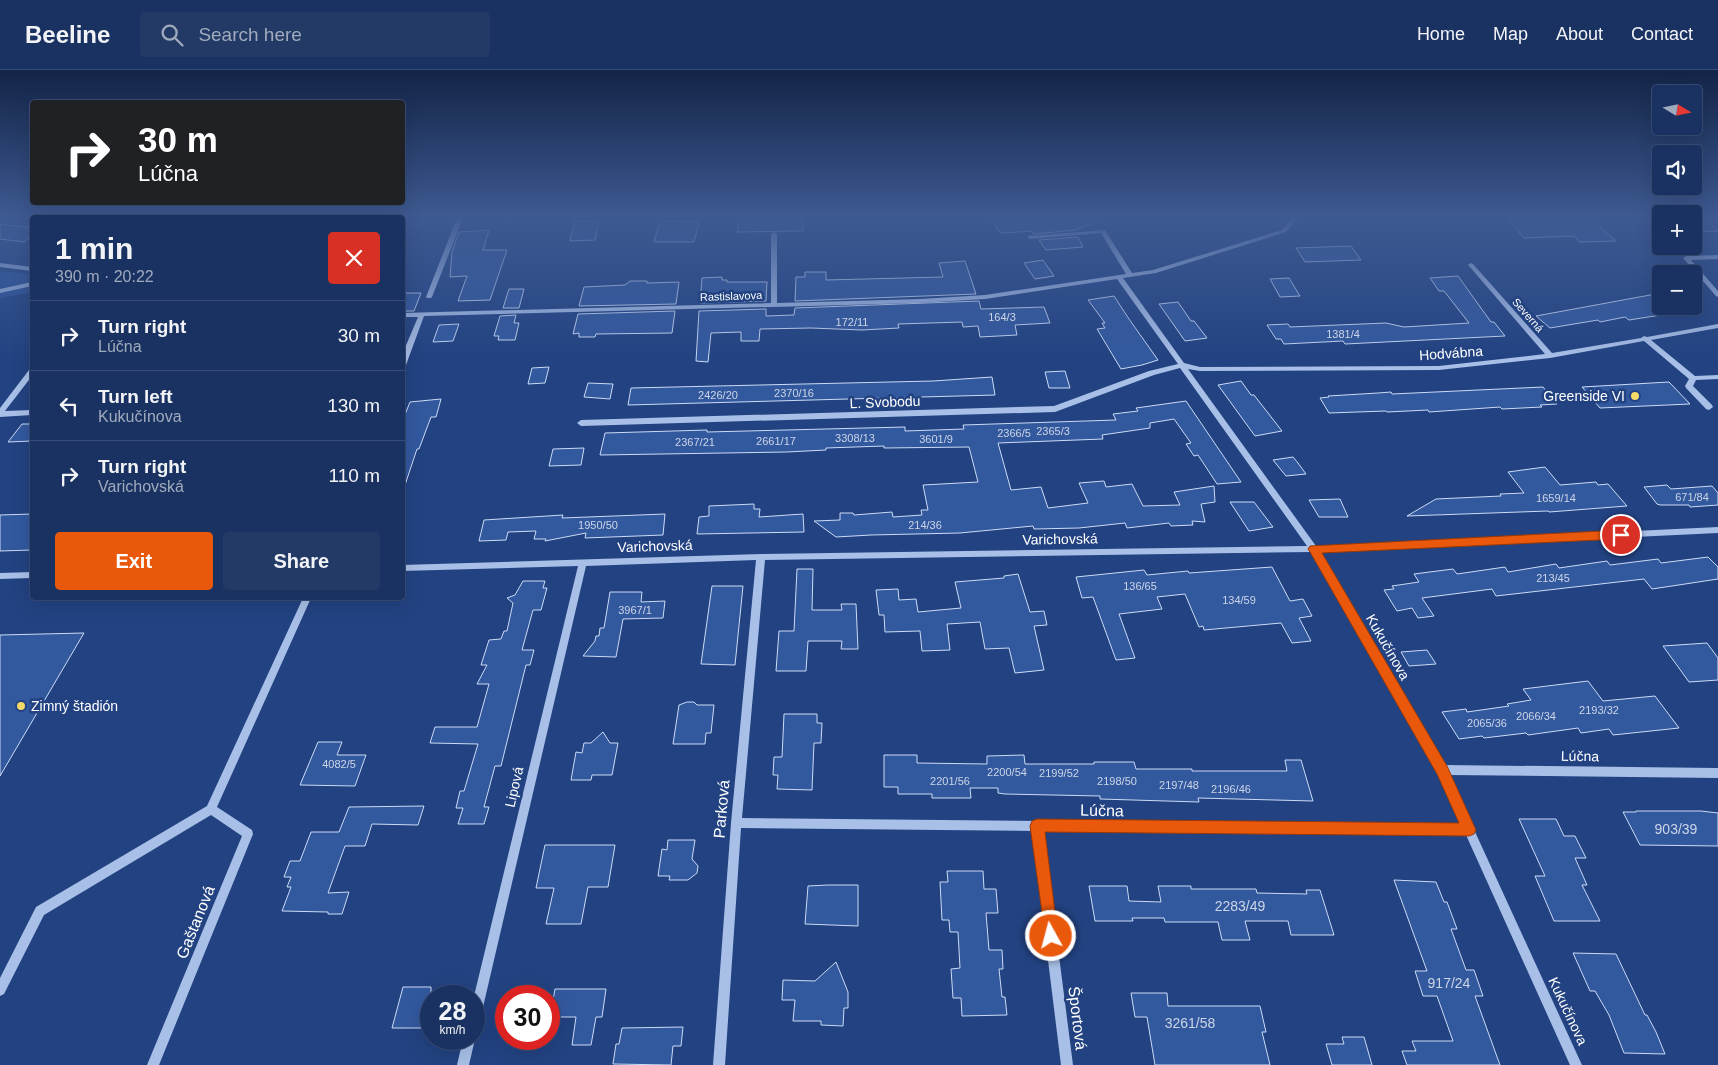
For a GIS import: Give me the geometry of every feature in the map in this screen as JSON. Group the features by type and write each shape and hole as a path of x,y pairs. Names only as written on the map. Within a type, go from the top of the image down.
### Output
{"street":[{"path":"429,297 442,264"},
{"path":"774,264 774,305"},
{"path":"1124,264 1130,275"},
{"name":"Rastislavova","path":"405,314 920,301 985,297 1154,272 1178,264"},
{"path":"1692,264 1718,294"},
{"path":"0,265 30,269"},
{"name":"Severná","path":"1471,265 1550,356"},
{"name":"Kukučínova","path":"1119,277 1314,549 1442,770 1576,1065"},
{"path":"0,291 30,284"},
{"path":"405,357 422,314"},
{"name":"Hodvábna","path":"1182,365 1200,370 1439,368 1550,356 1718,326"},
{"path":"1644,338 1692,378 1718,378"},
{"name":"L. Svobodu","path":"581,423 1056,409 1152,373 1182,365"},
{"path":"0,414 30,374"},
{"path":"1692,378 1689,386 1709,407"},
{"path":"20,387 30,386"},
{"path":"0,414 30,413"},
{"name":"Varichovská","path":"405,568 761,556 1314,549 1718,530"},
{"name":"Parková","path":"719,1065 736,823 761,556"},
{"name":"Lipová","path":"482,985 583,562"},
{"path":"0,576 30,575"},
{"path":"0,990 3,977 40,911 211,809 306,600"},
{"name":"Lúčna","path":"1442,770 1718,773"},
{"name":"Gaštanová","path":"153,1065 248,834 211,809"},
{"name":"Lúčna","path":"736,823 1469,830"},
{"name":"Športová","path":"1037,826 1067,1065"},
{"path":"463,1065 466,1050"}],"shaded area":[{"path":"0,271 30,274 30,292 0,298"}],"building":[{"path":"451,264 502,264 490,300 458,301 467,276 450,277"},
{"path":"939,264 966,264 976,294 795,301 796,277 805,277 805,272 826,272 826,280 943,277"},
{"path":"1025,264 1046,264 1054,276 1035,279"},
{"path":"1458,276 1491,322 1494,322 1505,336 1345,344 1343,341 1284,344 1281,339 1276,339 1267,325 1288,324 1290,327 1386,323 1404,327 1469,323 1444,291 1439,291 1430,278"},
{"path":"722,277 722,280 727,280 727,282 767,282 766,301 700,303 702,278"},
{"path":"1289,278 1300,296 1280,297 1270,279"},
{"path":"630,281 647,281 647,283 679,282 676,304 579,306 584,287 625,285"},
{"path":"509,289 524,289 519,308 503,308"},
{"path":"405,293 421,293 414,311 405,311"},
{"path":"1652,295 1652,315 1661,315 1629,320 1625,317 1600,322 1598,320 1550,328 1536,316"},
{"path":"1114,296 1158,360 1121,369 1097,329 1105,328 1102,323 1105,323 1088,300"},
{"path":"979,301 981,309 1044,307 1050,323 1015,325 1017,335 980,337 978,326 963,327 962,322 898,324 899,328 862,330 760,329 759,341 741,341 741,332 711,333 708,362 696,361 699,311 766,309 766,316 794,315 795,308"},
{"path":"1178,302 1191,321 1194,321 1207,338 1185,341 1159,304"},
{"path":"675,311 672,333 596,334 595,337 579,337 579,333 573,334 578,314"},
{"path":"516,315 514,323 519,323 515,340 498,340 499,336 494,336 500,316"},
{"path":"459,324 453,341 433,342 439,325"},
{"path":"549,367 545,383 528,384 532,368"},
{"path":"1065,371 1070,388 1049,388 1045,372"},
{"path":"992,377 995,395 628,405 631,388 933,381"},
{"path":"1241,381 1282,431 1255,436 1218,385"},
{"name":"Greenside VI","path":"1669,382 1690,404 1600,408 1582,387"},
{"path":"588,383 613,384 610,399 584,397"},
{"path":"1543,387 1557,404 1540,405 1542,407 1502,409 1500,407 1429,412 1428,410 1329,413 1320,398 1391,392 1392,394"},
{"path":"441,399 436,417 431,417 419,449 417,449 405,485 405,414 410,402"},
{"path":"1186,401 1241,482 1217,484 1198,455 1194,456 1186,444 1191,443 1174,419 1150,423 1150,428 1102,435 1103,439 998,443 1011,490 1041,487 1048,508 1088,503 1079,483 1104,481 1106,487 1132,484 1143,506 1180,505 1174,492 1214,486 1215,502 1201,504 1205,522 1192,521 1193,525 1171,526 1169,523 1127,528 1125,523 1079,528 1034,529 1033,526 960,533 836,537 814,521 840,520 840,513 853,513 854,515 892,512 893,517 922,515 921,510 928,510 923,485 978,482 969,447 884,448 884,446 826,448 826,450 787,452 600,455 605,433 905,427 905,431 964,429 963,425 1116,420 1113,414 1138,411 1136,408"},
{"path":"22,424 30,424 30,441 8,442"},
{"path":"584,448 581,465 549,466 553,449"},
{"path":"1293,457 1306,474 1286,476 1273,460"},
{"path":"1545,467 1560,485 1596,482 1598,485 1608,484 1627,506 1549,512 1407,516 1436,499 1524,493 1508,472"},
{"path":"1667,485 1671,489 1712,486 1718,493 1718,505 1690,507 1689,505 1660,505 1657,504 1644,487"},
{"path":"1340,499 1348,517 1319,517 1309,500"},
{"path":"1230,502 1254,502 1273,527 1249,531"},
{"path":"754,504 754,509 760,509 759,517 803,514 804,532 697,534 699,517 709,516 709,506"},
{"path":"30,514 30,550 0,551 0,515"},
{"path":"665,514 663,535 585,538 586,533 545,541 546,539 534,539 536,531 508,532 506,540 479,541 484,520 563,515 562,518"},
{"path":"1708,557 1718,567 1718,579 1652,589 1644,579 1496,596 1492,589 1422,598 1434,616 1418,618 1412,608 1397,611 1384,590 1394,589 1392,586 1419,582 1414,574 1453,569 1457,574 1505,567 1508,572 1556,564 1559,568 1607,561 1610,565 1658,559 1661,563"},
{"path":"1272,567 1290,601 1303,599 1312,616 1299,618 1311,641 1292,643 1281,623 1204,630 1203,626 1199,627 1185,594 1157,597 1162,609 1119,614 1135,658 1116,660 1093,597 1082,598 1076,577 1144,570 1147,575"},
{"path":"797,569 813,569 812,610 842,610 841,604 856,604 858,649 841,649 842,641 808,641 806,671 776,671 779,631 794,631"},
{"path":"1018,574 1030,612 1044,611 1047,625 1034,626 1044,670 1015,673 1009,648 985,649 980,622 947,624 950,650 922,651 920,631 885,632 884,615 879,615 876,590 898,589 899,600 916,599 918,612 961,608 955,582 1004,578 1004,576"},
{"path":"523,581 545,581 543,588 547,588 541,610 533,610 522,650 534,650 530,665 526,665 501,766 495,766 484,807 489,807 484,824 458,824 463,808 456,808 460,791 464,791 478,744 430,743 435,727 477,727 489,684 477,684 487,665 481,665 489,640 501,639 504,631 507,631 513,603 507,598 515,595"},
{"path":"712,586 743,586 735,665 701,664"},
{"path":"610,592 642,592 641,602 665,601 663,618 623,619 616,657 583,656 595,641 596,636 599,636 600,628 604,628"},
{"name":"Zimný štadión","path":"84,633 0,776 0,635"},
{"path":"1707,643 1718,658 1718,680 1689,682 1663,646"},
{"path":"1427,650 1436,664 1409,666 1401,652"},
{"path":"1588,681 1603,701 1655,696 1679,728 1613,735 1609,729 1581,733 1578,728 1528,735 1526,733 1459,739 1442,712 1466,709 1467,712 1509,706 1507,704 1531,700 1523,689"},
{"path":"694,702 697,705 714,705 711,733 706,733 705,744 673,744 679,705"},
{"path":"784,714 817,714 817,723 822,723 821,743 814,743 812,790 777,789 778,775 773,775 774,757 782,757"},
{"path":"603,732 610,743 618,743 612,775 592,775 591,780 571,780 576,752 582,753 584,743 591,743"},
{"path":"318,742 342,742 337,755 366,755 355,786 300,785"},
{"path":"884,755 917,755 917,763 987,764 987,756 1024,755 1025,764 1134,762 1136,769 1192,769 1192,771 1287,771 1285,760 1301,760 1313,801 1198,798 1199,802 1100,799 1100,796 1005,794 998,793 998,788 970,788 971,798 932,798 932,794 898,794 898,787 884,787"},
{"path":"424,806 418,825 372,824 365,846 345,846 328,893 349,892 342,914 282,911 291,887 287,887 291,877 284,877 290,861 300,861 311,832 339,832 349,807"},
{"path":"1701,811 1718,813 1718,846 1640,845 1623,812"},
{"path":"1519,819 1556,819 1564,836 1575,836 1586,858 1575,858 1587,885 1582,885 1600,921 1554,921 1535,876 1545,876"},
{"path":"668,840 695,840 692,859 698,866 697,873 688,880 669,880 670,876 658,876 662,849 667,850"},
{"path":"545,845 615,845 608,887 588,887 581,924 546,924 554,888 536,888"},
{"path":"947,871 983,871 984,889 996,889 998,913 986,913 989,950 1002,950 1003,969 999,969 1002,997 1005,997 1007,1015 962,1016 961,998 953,998 951,969 960,968 958,932 950,932 949,920 942,920 940,882 948,882"},
{"path":"1394,880 1436,882 1444,902 1447,902 1457,929 1451,929 1466,970 1474,970 1483,996 1475,996 1500,1065 1407,1065 1402,1051 1416,1051 1412,1041 1453,1041 1437,996 1423,996 1415,971 1427,971"},
{"path":"858,885 858,926 805,924 808,886"},
{"path":"1089,886 1127,886 1129,901 1161,902 1158,886 1191,886 1191,889 1256,889 1257,893 1307,894 1306,890 1320,890 1334,935 1291,935 1288,921 1245,921 1250,940 1222,940 1218,922 1165,922 1164,918 1132,918 1133,921 1095,921"},
{"path":"1573,953 1616,954 1645,1015 1647,1015 1656,1032 1665,1054 1624,1053 1609,1015 1595,991 1590,991"},
{"path":"836,962 848,992 848,1008 844,1008 843,1026 821,1025 821,1021 793,1021 795,1000 782,1000 783,980 815,981"},
{"path":"403,987 420,987 420,1028 392,1028"},
{"path":"560,989 606,989 602,1017 596,1017 591,1045 572,1045 576,1017 560,1017"},
{"path":"1131,993 1167,993 1168,1006 1260,1006 1266,1032 1262,1032 1270,1065 1155,1065 1147,1017 1135,1017"},
{"path":"683,1027 681,1046 673,1046 671,1065 613,1064 616,1044 619,1044 622,1028"},
{"path":"1342,1037 1364,1037 1372,1065 1332,1065 1326,1044 1344,1044"}],"place":[{"name":"Greenside VI","path":"1635,396"},
{"name":"Zimný štadión","path":"21,706"}],"route":[{"path":"1051,936 1037,826 1469,830 1442,770 1314,549 1621,535"}]}
